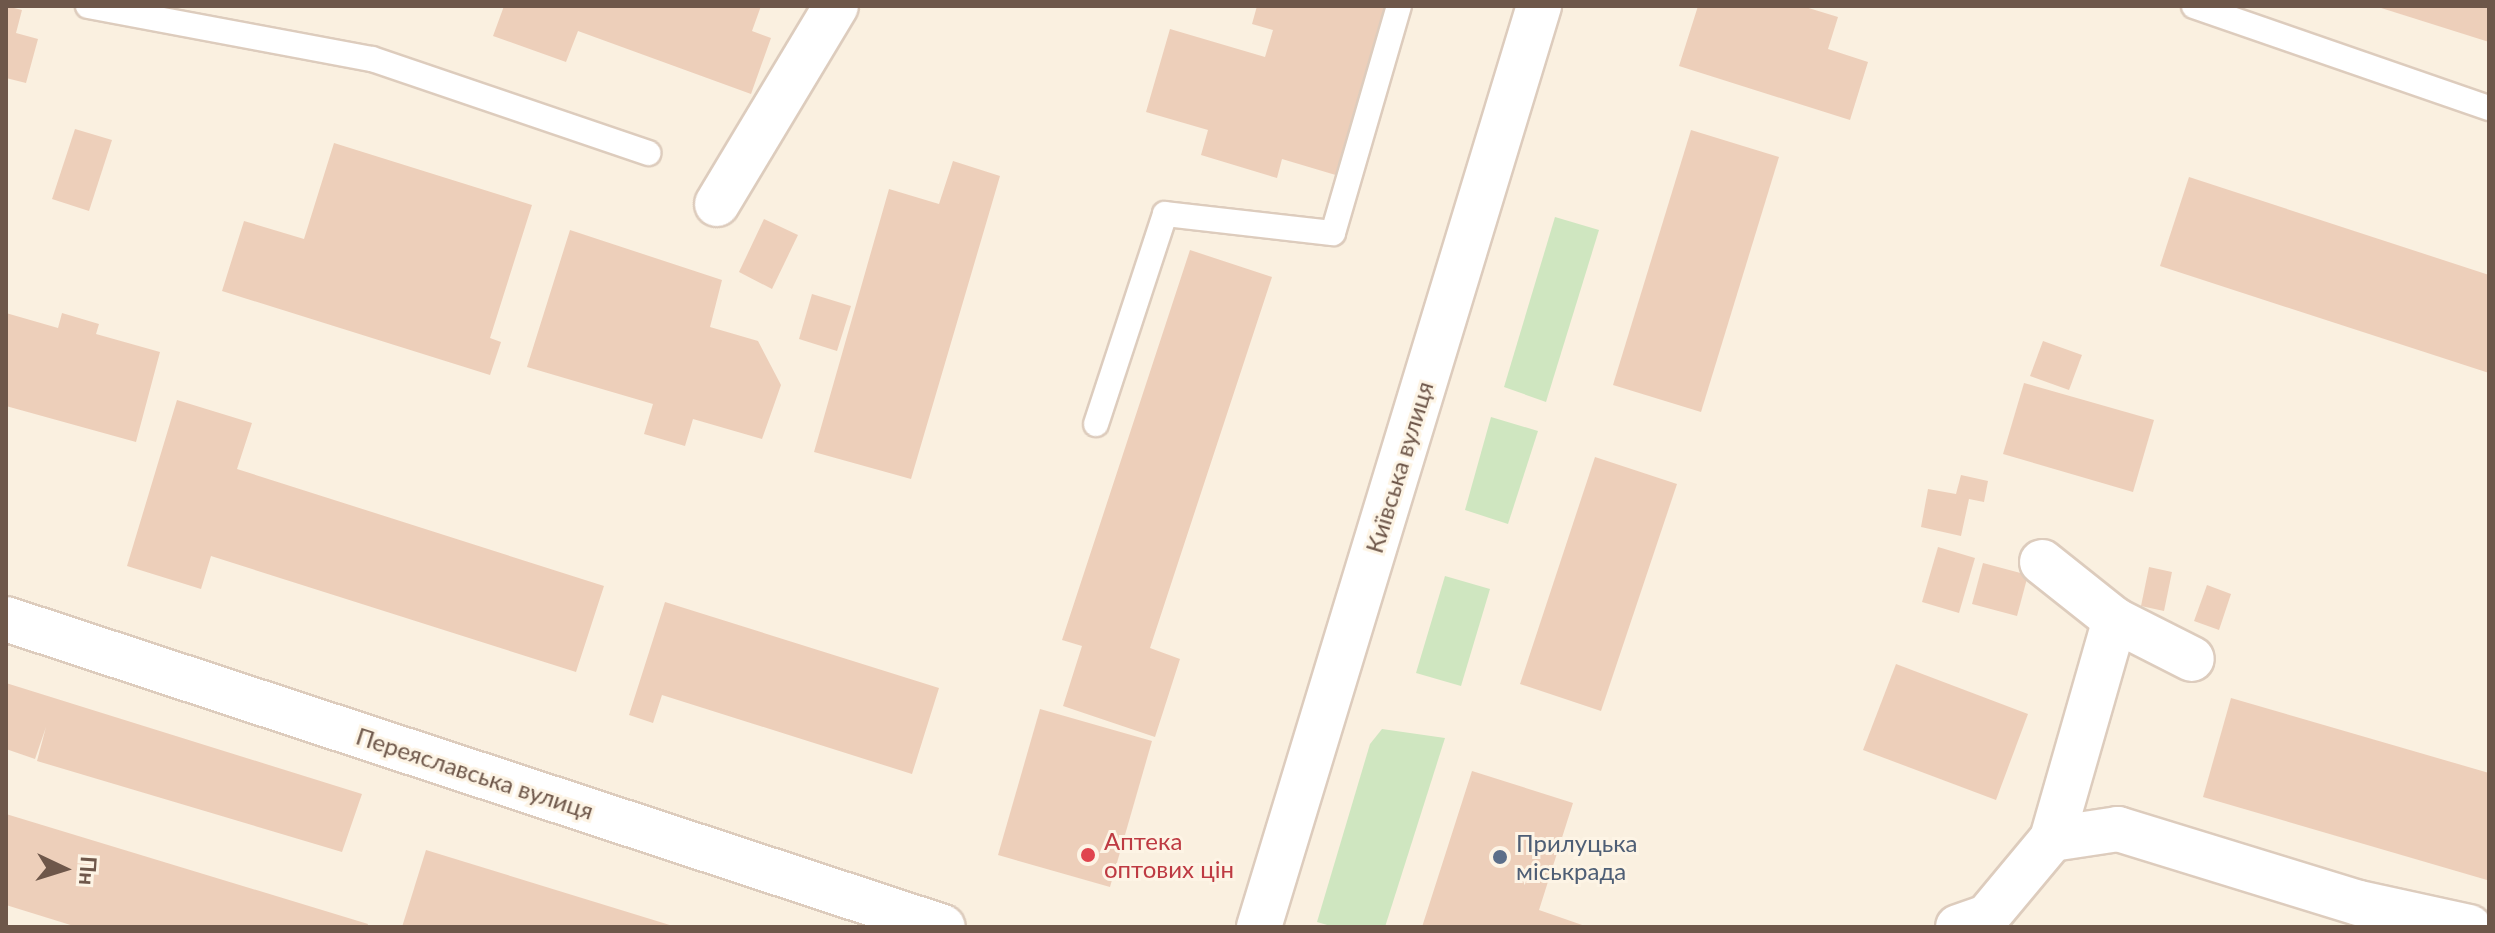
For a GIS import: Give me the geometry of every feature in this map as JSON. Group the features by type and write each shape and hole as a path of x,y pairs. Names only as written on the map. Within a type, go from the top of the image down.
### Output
{"street":[{"path":"717,204 836,6"},
{"name":"Київська вулиця","path":"1259,927 1539,6"},
{"path":"2042,562 2115,620 2192,659"},
{"name":"Переяславська вулиця","path":"6,619 943,927"},
{"path":"1958,927 1987,917 2052,839 2115,620"},
{"path":"2052,839 2118,829 2359,903 2469,927"}],"lane":[{"path":"88,6 372,59 648,153"},
{"path":"1096,424 1165,214 1333,233 1399,6"},
{"path":"2194,6 2489,108"}],"green space":[{"path":"1555,217 1599,230 1546,402 1504,387"},
{"path":"1491,417 1538,431 1508,524 1465,510"},
{"path":"1445,576 1490,589 1461,686 1416,673"},
{"path":"1382,729 1445,738 1385,927 1334,927 1317,922 1370,744"}],"building":[{"path":"6,6 22,10 16,33 38,39 26,83 6,78"},
{"path":"504,6 761,6 752,31 771,38 751,94 578,31 566,62 493,36"},
{"path":"1257,6 1389,6 1339,176 1282,159 1277,178 1201,155 1208,130 1146,112 1170,29 1265,57 1273,30 1252,24"},
{"path":"1698,6 1802,6 1838,17 1828,49 1868,62 1850,120 1679,66"},
{"path":"2489,6 2489,42 2378,7"},
{"path":"75,129 112,140 89,211 52,199"},
{"path":"1691,130 1779,157 1701,412 1613,385"},
{"path":"334,143 532,205 490,338 501,342 490,375 222,291 244,221 304,239"},
{"path":"953,161 1000,176 911,479 814,452 889,189 939,204"},
{"path":"2189,177 2489,275 2489,373 2160,266"},
{"path":"764,219 798,235 772,289 739,272"},
{"path":"570,230 722,280 710,327 758,341 781,385 762,439 693,419 685,446 644,434 653,404 527,367"},
{"path":"1190,250 1272,277 1150,648 1180,659 1155,737 1063,706 1082,646 1062,640"},
{"path":"812,294 851,306 837,351 799,339"},
{"path":"6,313 58,328 62,313 99,324 96,334 160,352 136,442 6,406"},
{"path":"2043,341 2082,355 2069,390 2030,376"},
{"path":"2024,383 2154,420 2133,492 2003,454"},
{"path":"177,400 252,423 237,469 604,586 576,672 211,556 201,589 127,566"},
{"path":"1595,457 1677,484 1601,711 1520,684"},
{"path":"1961,475 1988,481 1984,502 1969,499 1961,536 1921,527 1928,489 1956,494"},
{"path":"1938,547 1975,558 1959,613 1922,602"},
{"path":"1983,563 2028,575 2017,616 1972,604"},
{"path":"2149,567 2172,572 2164,611 2141,606"},
{"path":"2207,585 2231,594 2219,630 2194,621"},
{"path":"665,602 939,688 912,774 662,695 653,723 629,715"},
{"path":"1896,664 2028,714 1996,800 1863,750"},
{"path":"6,683 362,794 342,852 37,761 46,727 35,759 6,749"},
{"path":"2231,698 2489,773 2487,880 2203,797"},
{"path":"1040,709 1152,741 1110,887 998,855"},
{"name":"Прилуцька міськрада","path":"1472,771 1573,803 1539,910 1588,927 1422,927"},
{"path":"6,814 368,924 367,927 77,927 6,905"},
{"path":"426,850 673,926 673,927 402,927"}],"place":[{"name":"Аптека оптових цін","path":"1088,855"},
{"name":"Прилуцька міськрада","path":"1500,857"}]}
